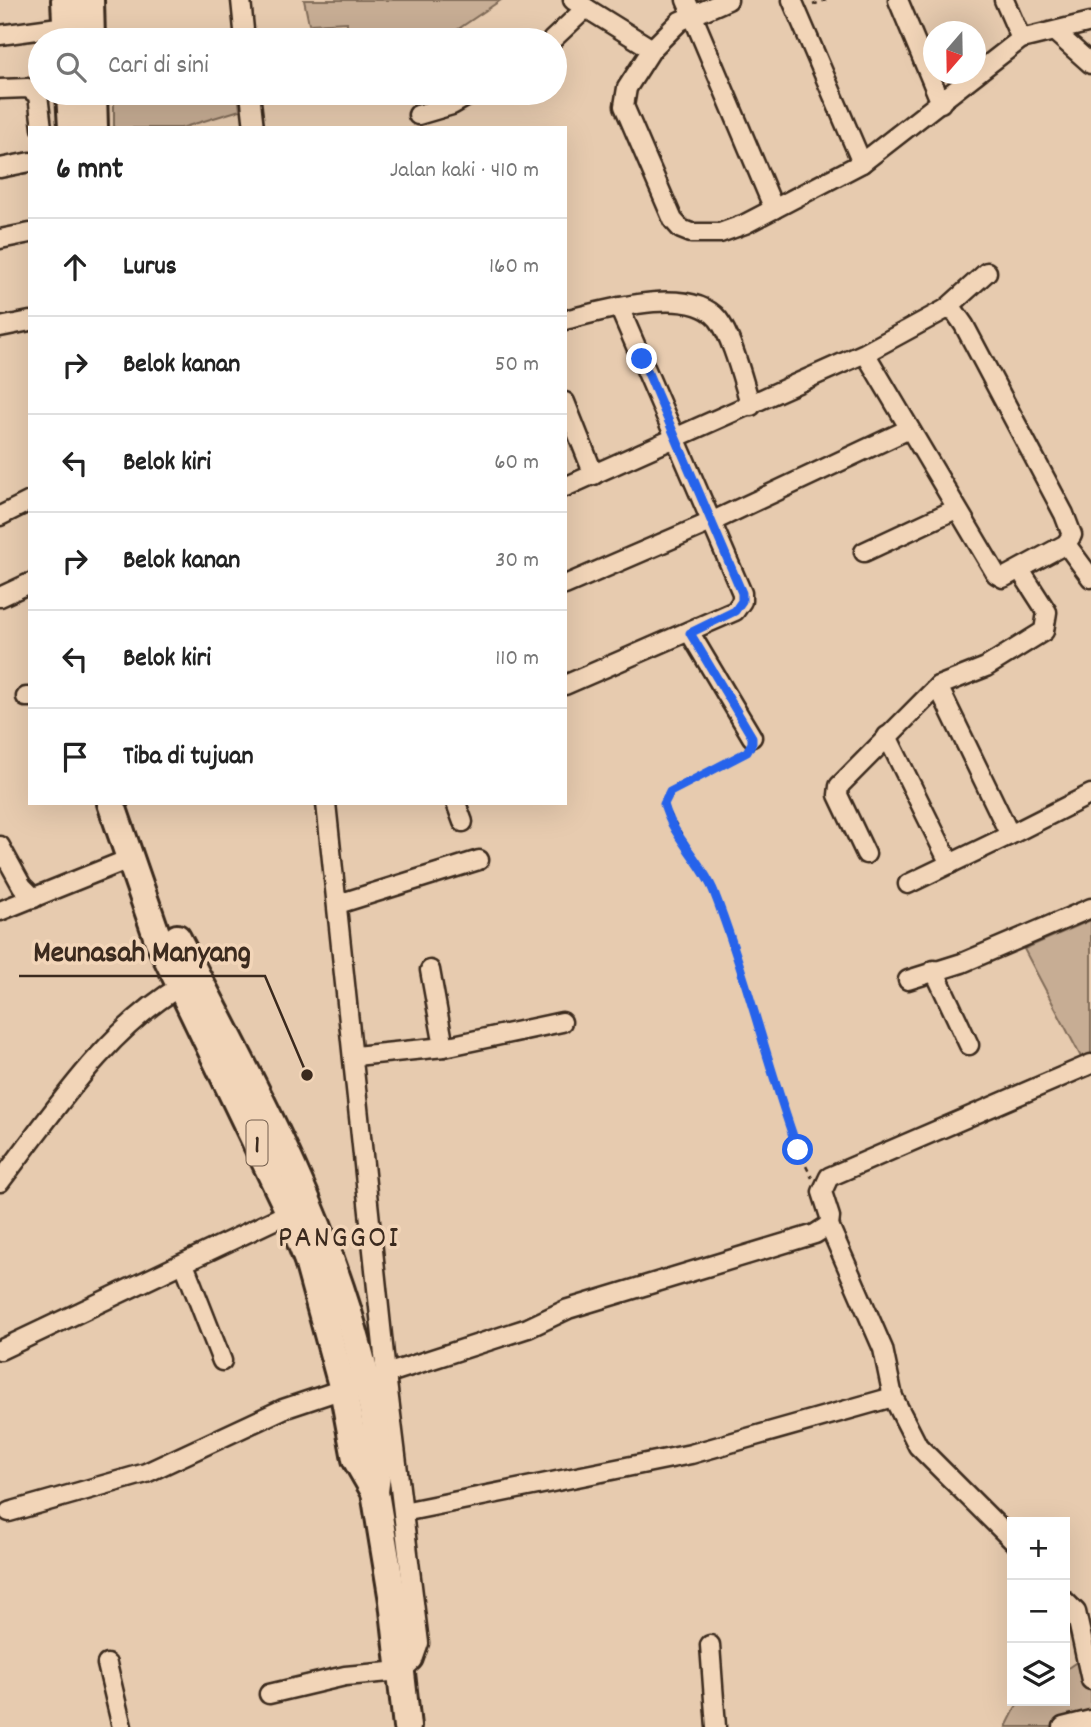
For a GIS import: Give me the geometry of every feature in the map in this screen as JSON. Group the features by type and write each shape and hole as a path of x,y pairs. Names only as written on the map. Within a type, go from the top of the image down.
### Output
{"highway":[{"path":"65,0 66,28"},
{"path":"90,0 91,28"},
{"path":"71,105 72,126"},
{"path":"93,105 94,126"},
{"name":"1","path":"112,805 129,859 349,1310 370,1392 380,1458 375,1492 407,1727"},
{"name":"1","path":"128,805 181,986 244,1091"},
{"name":"1","path":"300,1208 343,1389 356,1459 375,1492"}],"street":[{"path":"241,0 244,28"},
{"path":"728,0 689,7 652,49 627,88 624,106 673,220 681,229 691,233 720,233 774,209 862,163 1021,39 1091,22"},
{"path":"792,0 862,163"},
{"path":"898,0 941,103"},
{"path":"1004,0 1021,39"},
{"path":"561,28 580,4 652,49"},
{"path":"689,7 774,209"},
{"path":"1055,32 1091,64"},
{"path":"0,35 28,34"},
{"path":"0,89 28,88"},
{"path":"39,105 42,126"},
{"path":"251,105 254,126"},
{"path":"418,115 452,105"},
{"path":"0,168 28,162"},
{"path":"0,239 28,233"},
{"path":"567,486 865,353 946,309 987,272"},
{"path":"567,320 619,307 672,302 704,308 722,325 751,406"},
{"path":"567,684 690,633 735,611 742,601 619,307"},
{"path":"865,353 996,574 1003,578 1020,570 1066,544 1072,535 1064,514 964,325 955,312 946,309"},
{"path":"0,327 28,321"},
{"path":"567,407 594,475"},
{"path":"567,584 711,522 909,429"},
{"path":"0,516 28,502"},
{"path":"864,552 956,509"},
{"path":"1066,544 1091,578"},
{"path":"866,853 837,791 842,781 938,686 986,667 1044,631 1047,612 1020,570"},
{"path":"0,597 28,584"},
{"path":"690,633 752,737"},
{"path":"938,686 1010,835"},
{"path":"887,736 950,864"},
{"path":"908,884 1091,794"},
{"path":"269,1694 345,1676 401,1671 413,1660 419,1643 386,1374 355,1056 326,805"},
{"path":"457,805 463,822"},
{"path":"0,846 28,892"},
{"path":"0,911 28,892 129,859"},
{"path":"338,904 479,860"},
{"path":"908,980 962,963 1091,908"},
{"path":"430,970 444,1047"},
{"path":"934,970 969,1045"},
{"path":"0,1182 111,1042 165,995 181,986"},
{"path":"355,1056 444,1047 562,1022"},
{"path":"1007,1535 918,1446 893,1397 883,1349 829,1225 830,1217 822,1192 829,1177 1091,1064"},
{"path":"0,1350 300,1208"},
{"path":"386,1374 528,1328 568,1309 815,1234 829,1225"},
{"path":"184,1264 222,1361"},
{"path":"9,1512 146,1473 283,1409 343,1389"},
{"path":"403,1512 691,1454 893,1397"},
{"path":"1070,1606 1076,1612 1091,1680"},
{"path":"710,1644 716,1727"},
{"path":"107,1664 122,1727"},
{"path":"1063,1727 1091,1720"}],"path":[{"path":"752,737 747,752 670,792 664,804 714,893 762,1034 793,1139 822,1192"}],"shaded area":[{"path":"304,0 501,0 460,28 347,28 347,22 309,24"},
{"path":"114,105 239,105 240,110 188,126 114,126"},
{"path":"1091,920 1091,1076 1024,949"},
{"path":"1091,1652 1091,1727 1006,1727 1016,1706 1070,1706 1070,1667"}],"place":[{"name":"Meunasah Manyang","path":"307,1075"}],"district":[{"name":"PANGGOI","path":"339,1235"}],"route":[{"path":"642,359 742,593 742,601 735,611 690,633 752,737 747,752 670,792 665,799 665,810 711,885 798,1150"}]}
